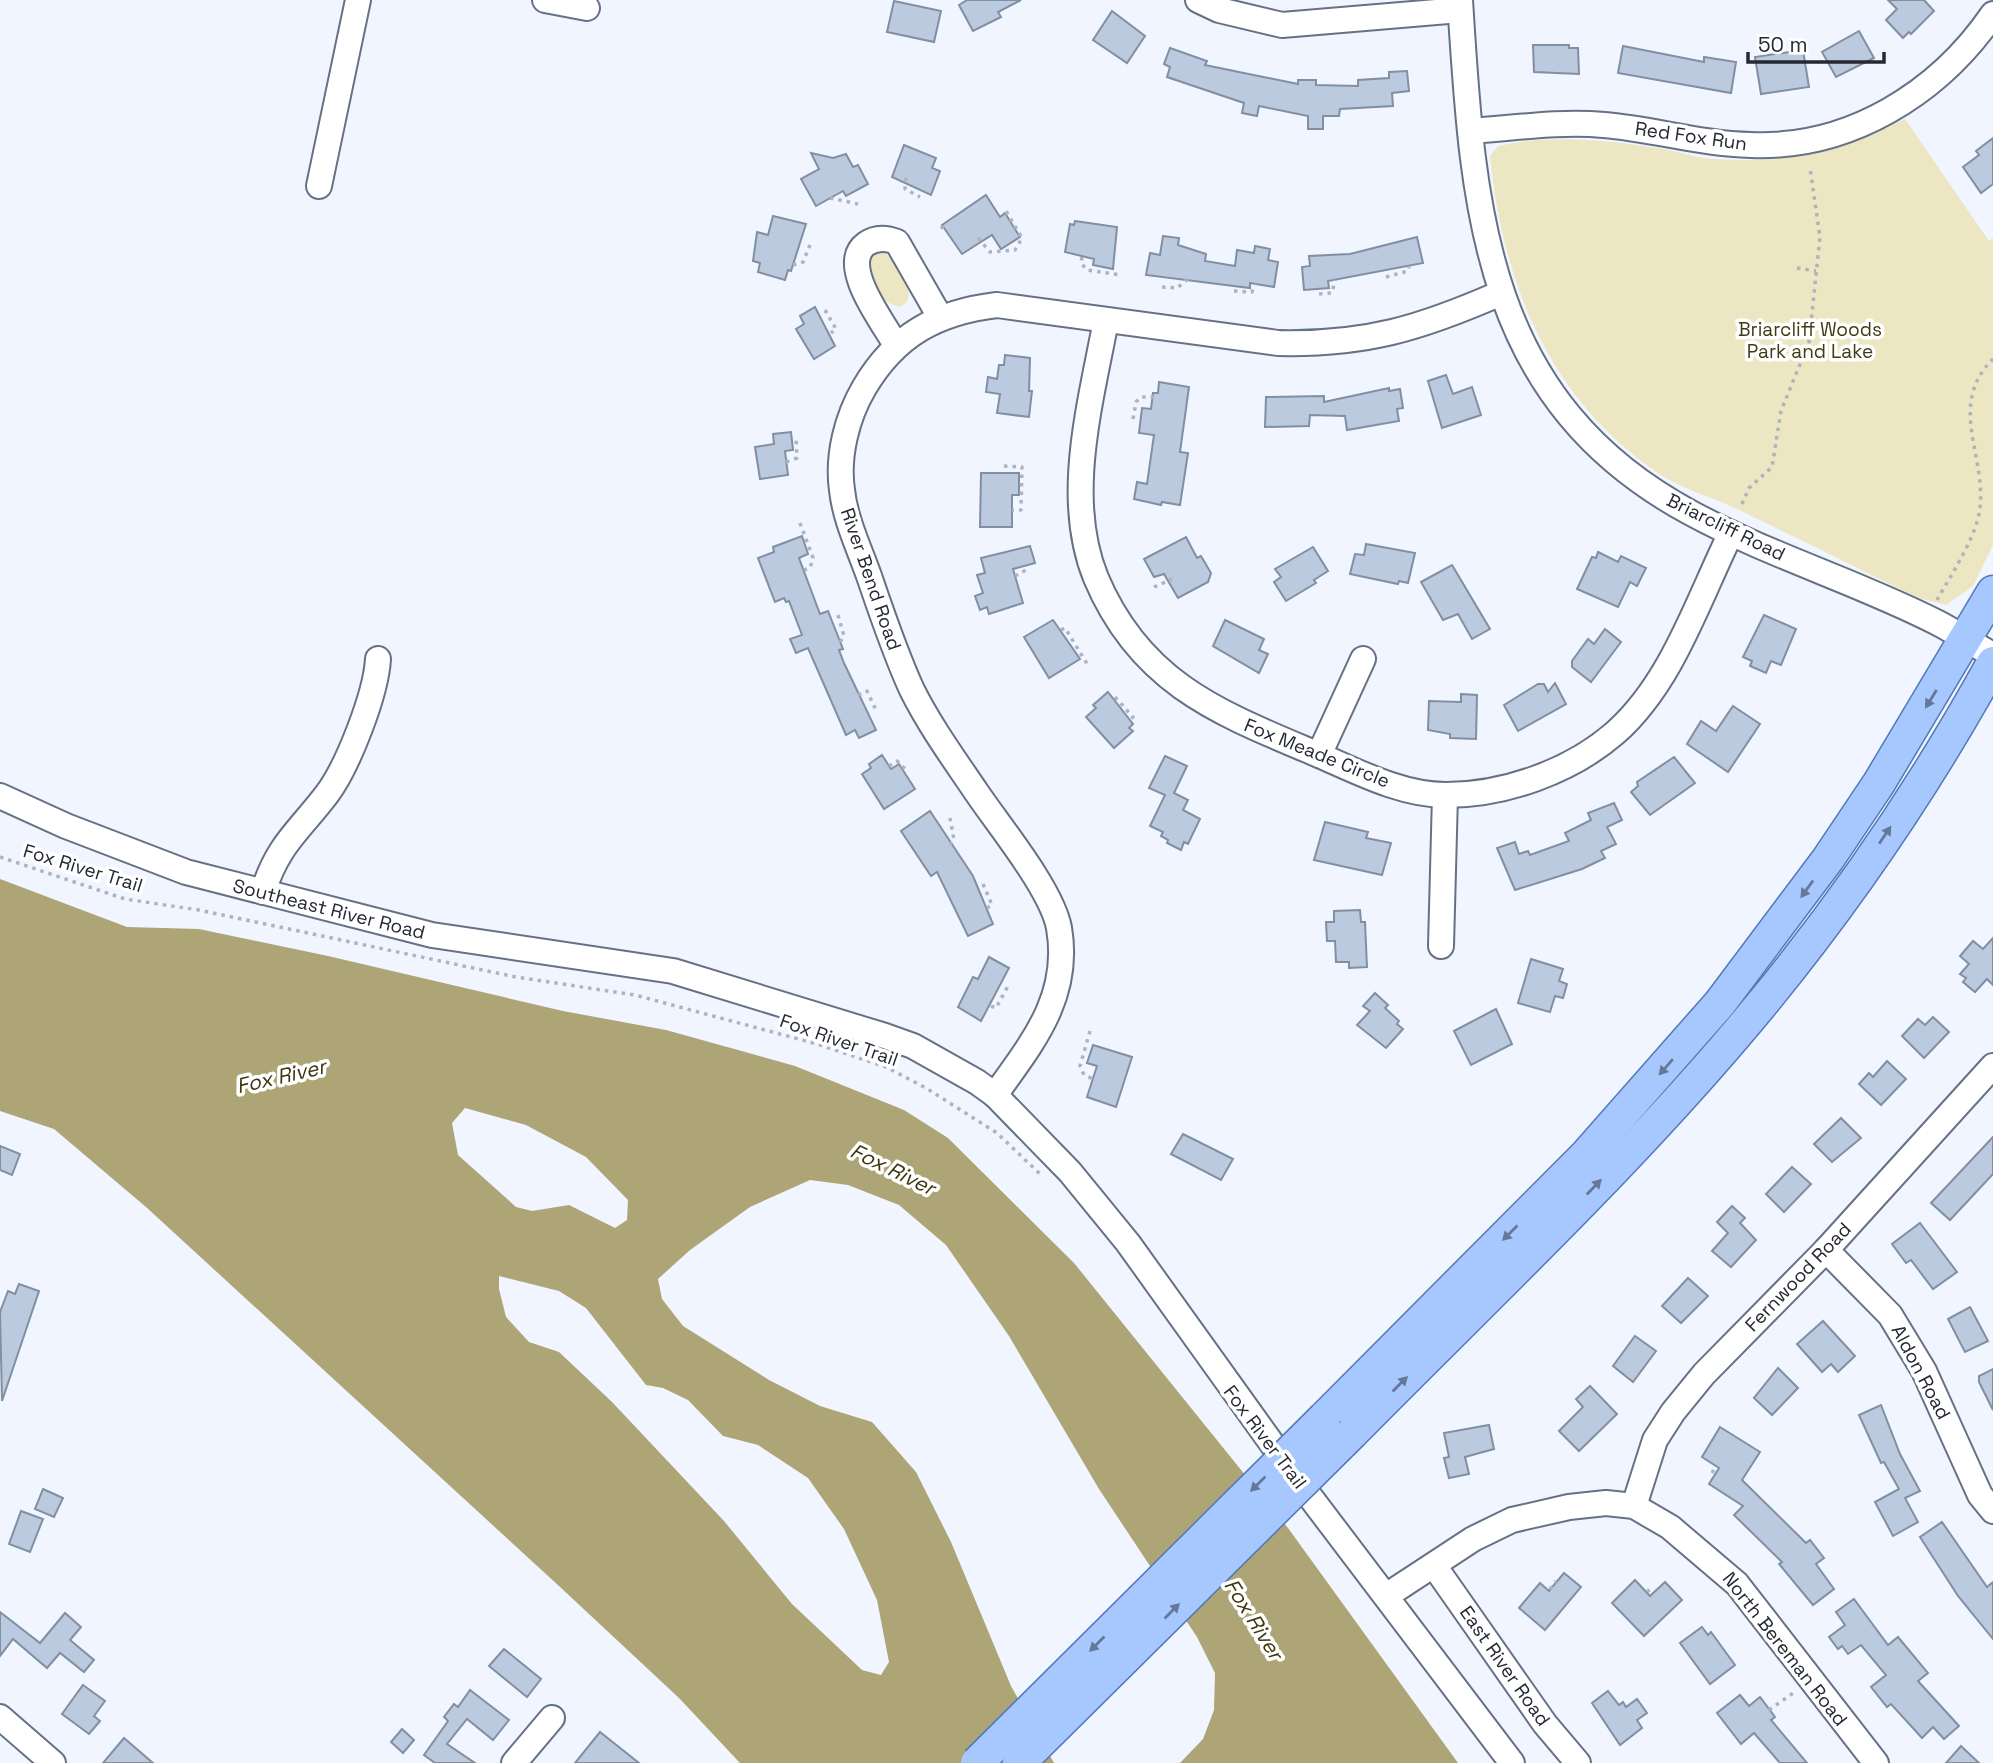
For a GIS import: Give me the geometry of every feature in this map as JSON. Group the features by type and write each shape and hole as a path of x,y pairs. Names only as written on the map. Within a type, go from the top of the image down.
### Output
{"main road":[{"path":"977,1763 1586,1155 1720,1003 1980,648 1993,592"},
{"path":"1020,1763 1352,1433 1672,1108 1766,1000 1839,904 1912,794 1993,663"}],"street":[{"path":"319,186 358,0"},
{"path":"545,0 587,8"},
{"path":"1199,0 1219,10 1282,25 1460,5"},
{"name":"Briarcliff Road","path":"1460,5 1483,230 1512,326 1536,370 1569,414 1605,451 1646,485 1690,513 1937,623 1980,648"},
{"name":"Red Fox Run","path":"1471,131 1548,124 1601,124 1698,140 1753,145 1804,141 1859,125 1900,105 1938,78 1972,45 1993,14"},
{"path":"895,345 856,274 856,258 868,242 884,238 897,242 940,317"},
{"name":"River Bend Road","path":"995,1095 1030,1048 1056,999 1061,972 1058,926 1038,883 945,746 913,690 849,522 842,490 841,465 847,428 867,382 895,345 919,327 967,309 997,305 1278,343 1316,344 1381,337 1501,293"},
{"name":"Fox Meade Circle","path":"1105,320 1086,434 1082,516 1088,551 1108,603 1129,635 1155,663 1199,702 1387,783 1445,795 1516,786 1589,752 1615,733 1646,700 1667,667 1731,533"},
{"path":"263,892 271,867 286,841 328,793 343,766 371,698 378,659"},
{"path":"1320,755 1363,659"},
{"path":"1441,946 1445,795"},
{"name":"Southeast River Road","path":"0,796 66,826 186,872 432,935 673,971 913,1046 946,1063 995,1095 1070,1172 1128,1243 1308,1494 1512,1763"},
{"name":"Fernwood Road","path":"1634,1506 1655,1440 1672,1412 1704,1374 1826,1250 1993,1066"},
{"name":"Aldon Road","path":"1826,1250 1890,1315 1924,1371 1980,1495 1993,1511"},
{"name":"North Bereman Road","path":"1386,1596 1435,1567 1473,1539 1512,1520 1569,1507 1606,1503 1634,1506 1670,1527 1737,1584 1876,1763"},
{"name":"East River Road","path":"1435,1567 1545,1724 1578,1763"},
{"path":"0,1717 53,1763"},
{"path":"514,1763 552,1718"}],"path":[{"path":"1742,504 1749,488 1772,467 1776,458 1781,411 1810,342 1815,307 1819,225 1810,168"},
{"path":"906,178 905,189 920,197"},
{"path":"831,198 858,204"},
{"path":"978,238 990,252 1015,250 1022,238 1006,211"},
{"path":"793,265 803,262 810,245"},
{"path":"1082,257 1081,263 1087,270 1120,275"},
{"path":"1386,276 1408,271 1409,267"},
{"path":"1797,268 1816,271"},
{"path":"1162,287 1177,288 1188,279"},
{"path":"1319,294 1332,293 1335,280"},
{"path":"1234,291 1252,292 1255,284"},
{"path":"825,310 836,329 831,332"},
{"path":"1937,600 1973,533 1980,509 1970,402 1981,371 1993,359"},
{"path":"1133,419 1136,402 1141,397 1153,397"},
{"path":"786,462 797,458 796,438"},
{"path":"1004,466 1022,467 1021,510 1012,510"},
{"path":"800,523 813,558 810,568 804,570"},
{"path":"1015,576 1026,570"},
{"path":"1154,587 1172,579"},
{"path":"838,615 844,635 840,642"},
{"path":"1061,630 1065,628 1089,667"},
{"path":"858,695 867,691 876,710"},
{"path":"1115,697 1133,717 1130,720"},
{"path":"889,766 897,761 907,771"},
{"path":"950,818 954,841 950,845"},
{"name":"Fox River Trail","path":"0,857 125,899 199,910 516,977 635,995 817,1044 886,1067 926,1088 997,1133 1041,1175"},
{"path":"983,884 992,905 987,908"},
{"path":"991,1006 996,1008 1008,986"},
{"path":"1090,1031 1080,1066 1084,1074 1093,1079"},
{"path":"1712,1473 1716,1466"},
{"path":"1550,1589 1556,1581"},
{"path":"1647,1592 1653,1586"},
{"path":"1769,1710 1811,1680"}],"green space":[{"name":"Briarcliff Woods Park and Lake","path":"1905,119 1989,241 1993,238 1993,545 1973,586 1946,605 1918,598 1737,509 1677,484 1659,474 1621,444 1588,411 1561,374 1538,335 1520,293 1506,249 1490,156 1498,146 1560,139 1622,143 1708,158 1768,160 1835,147"},
{"path":"882,251 894,262 908,289 905,303 898,307 885,301 866,270 868,253"}],"water":[{"name":"Fox River","path":"0,879 127,927 199,929 563,1011 666,1030 795,1066 904,1110 948,1138 1074,1263 1288,1528 1458,1763 1180,1763 1203,1739 1214,1710 1215,1673 1197,1637 1099,1489 1009,1336 946,1245 899,1205 848,1185 810,1180 750,1207 690,1250 658,1279 662,1299 683,1326 769,1380 820,1406 872,1422 916,1472 951,1542 1011,1686 1054,1763 740,1763 679,1698 146,1207 54,1129 0,1111","holes":["465,1108 526,1125 586,1157 628,1200 627,1220 615,1228 569,1205 532,1211 516,1207 458,1155 452,1123","499,1276 559,1291 586,1308 646,1385 663,1388 688,1400 723,1436 758,1445 808,1478 844,1529 877,1600 889,1662 881,1675 862,1670 792,1604 724,1521 612,1402 559,1352 529,1342 506,1317 499,1289"]}],"building":[{"path":"967,0 1021,0 998,12 1001,17 973,31 959,5"},
{"path":"1888,0 1924,0 1934,11 1911,34 1909,32 1903,38 1886,20 1897,9"},
{"path":"894,1 941,11 934,42 887,32"},
{"path":"1112,11 1145,36 1127,63 1093,40"},
{"path":"1859,31 1874,58 1836,77 1822,52"},
{"path":"1533,45 1569,45 1569,48 1578,48 1579,74 1534,72"},
{"path":"1623,46 1704,62 1704,57 1736,62 1731,93 1618,73"},
{"path":"1170,48 1207,61 1205,65 1298,84 1298,80 1316,80 1316,85 1358,86 1358,80 1389,78 1389,72 1407,71 1409,91 1392,93 1393,106 1340,109 1339,116 1323,116 1323,129 1308,129 1308,116 1259,106 1257,116 1242,113 1244,103 1167,77 1170,67 1164,64"},
{"path":"1803,50 1809,87 1761,94 1755,57"},
{"path":"1993,138 1993,184 1981,193 1963,167 1979,155 1976,151"},
{"path":"904,145 936,158 932,168 940,171 931,195 892,177"},
{"path":"811,153 833,158 846,154 853,167 858,165 868,184 846,196 843,191 816,206 801,179 819,169"},
{"path":"986,195 1000,217 1005,213 1020,237 1001,249 992,235 962,254 942,225"},
{"path":"773,216 806,224 791,271 788,270 785,280 758,272 760,263 753,261 757,232 768,235"},
{"path":"1075,221 1117,227 1113,269 1093,265 1094,259 1065,252 1070,224 1074,225"},
{"path":"1163,236 1179,238 1178,245 1206,254 1205,261 1235,266 1237,250 1254,253 1255,246 1270,249 1268,260 1278,262 1274,287 1250,283 1250,288 1146,275 1150,253 1160,255"},
{"path":"1417,237 1423,263 1328,281 1329,288 1304,290 1302,267 1310,266 1309,256 1350,254"},
{"path":"815,307 835,346 814,359 796,329 804,324 800,316"},
{"path":"1005,355 1030,358 1029,391 1032,391 1029,417 997,413 1000,394 986,392 988,377 997,379 999,365 1004,365"},
{"path":"1446,375 1453,394 1472,387 1481,415 1442,428 1428,381"},
{"path":"1159,382 1189,387 1180,452 1188,453 1180,505 1162,502 1161,505 1134,499 1137,482 1147,484 1154,435 1139,433 1142,408 1151,409 1153,393 1158,393"},
{"path":"1389,388 1389,391 1400,389 1403,408 1397,409 1399,421 1347,430 1345,416 1310,415 1309,426 1265,427 1266,397 1324,396 1324,402"},
{"path":"791,432 793,450 785,451 788,475 760,479 755,447 774,444 773,434"},
{"path":"981,473 1019,473 1019,495 1012,495 1012,527 980,527"},
{"path":"802,536 808,554 799,558 820,614 828,611 843,649 839,650 844,663 876,730 859,738 855,730 846,735 808,648 796,653 790,639 802,635 789,601 786,602 784,598 775,602 758,558 774,552 773,547"},
{"path":"1186,537 1197,558 1201,556 1211,573 1208,582 1178,598 1164,574 1154,577 1144,559"},
{"path":"1366,544 1415,553 1408,583 1399,581 1398,584 1350,574 1355,554 1364,555"},
{"path":"1030,546 1035,563 1013,569 1023,603 989,614 987,607 980,610 975,596 983,593 977,575 985,573 981,558"},
{"path":"1313,547 1328,571 1314,580 1316,583 1286,601 1274,582 1281,577 1275,569"},
{"path":"1598,552 1618,562 1621,556 1646,568 1637,586 1630,582 1618,607 1577,589 1592,557 1596,558"},
{"path":"1452,565 1490,629 1472,639 1458,614 1443,620 1421,582"},
{"path":"1764,615 1796,629 1781,665 1771,661 1766,673 1750,666 1752,661 1743,657"},
{"path":"1053,620 1080,659 1049,678 1024,637"},
{"path":"1225,620 1264,639 1259,650 1268,654 1259,673 1213,646"},
{"path":"1605,629 1621,642 1591,682 1572,667 1572,661 1588,639 1594,644"},
{"path":"1555,683 1566,704 1518,731 1504,705 1538,684 1544,684 1548,692"},
{"path":"1108,692 1133,724 1129,728 1133,731 1114,748 1086,717 1096,708 1093,705"},
{"path":"1461,694 1477,695 1476,739 1450,738 1450,734 1428,730 1429,701 1461,702"},
{"path":"1733,706 1760,724 1728,772 1687,744 1701,721 1716,731"},
{"path":"882,755 891,769 899,764 915,789 884,809 862,774 871,768 869,764"},
{"path":"1165,756 1187,766 1174,793 1188,800 1183,810 1200,819 1188,844 1184,842 1181,850 1167,843 1168,840 1161,836 1163,832 1150,826 1165,795 1149,788"},
{"path":"1674,757 1695,783 1650,815 1631,792 1638,786 1637,782"},
{"path":"1614,803 1622,820 1607,827 1616,844 1601,851 1605,858 1582,869 1515,890 1497,848 1515,842 1519,854 1528,851 1530,855 1569,841 1565,833 1591,820 1588,813"},
{"path":"930,811 973,876 993,924 968,936 937,872 931,876 901,831"},
{"path":"1325,822 1368,832 1366,838 1391,843 1382,875 1314,860"},
{"path":"1360,910 1361,922 1365,922 1367,967 1349,968 1349,962 1336,962 1335,941 1327,941 1326,922 1334,922 1334,911"},
{"path":"1993,938 1993,985 1987,979 1975,992 1963,982 1966,978 1960,974 1969,964 1960,956 1973,941 1983,949"},
{"path":"989,957 1009,968 981,1021 958,1007 973,977 978,979"},
{"path":"1531,959 1563,969 1559,981 1567,984 1563,998 1555,996 1550,1012 1518,1003"},
{"path":"1375,993 1388,1005 1385,1008 1399,1021 1397,1024 1403,1029 1386,1048 1357,1025 1370,1011 1363,1006"},
{"path":"1496,1009 1512,1044 1471,1065 1454,1031"},
{"path":"1933,1017 1949,1032 1924,1058 1902,1036 1918,1019 1925,1025"},
{"path":"1093,1045 1132,1057 1116,1107 1087,1097 1097,1066 1087,1063"},
{"path":"1887,1061 1906,1079 1881,1105 1859,1084 1869,1073 1873,1077"},
{"path":"1841,1118 1861,1138 1832,1162 1814,1144"},
{"path":"1183,1134 1233,1159 1221,1180 1171,1154"},
{"path":"1993,1137 1993,1174 1950,1220 1931,1203"},
{"path":"0,1146 20,1154 12,1175 0,1170"},
{"path":"1792,1167 1811,1184 1784,1212 1766,1194"},
{"path":"1732,1206 1745,1218 1740,1223 1756,1240 1731,1267 1712,1251 1728,1233 1717,1222"},
{"path":"1920,1223 1957,1272 1933,1289 1911,1260 1906,1263 1892,1244"},
{"path":"1688,1278 1708,1296 1681,1323 1662,1306"},
{"path":"19,1284 39,1291 2,1401 0,1312 8,1291 15,1294"},
{"path":"1970,1307 1988,1341 1965,1352 1948,1319"},
{"path":"1823,1321 1855,1356 1838,1372 1831,1364 1822,1372 1797,1344"},
{"path":"1635,1336 1656,1351 1633,1382 1613,1366"},
{"path":"1778,1368 1798,1388 1772,1415 1754,1398"},
{"path":"1993,1369 1993,1410 1979,1382 1979,1376"},
{"path":"1590,1386 1617,1414 1579,1451 1559,1431 1583,1407 1576,1399"},
{"path":"1881,1405 1900,1454 1920,1491 1905,1498 1918,1522 1893,1536 1875,1502 1899,1489 1884,1462 1881,1463 1859,1415"},
{"path":"1489,1425 1494,1449 1465,1457 1469,1474 1449,1478 1444,1458 1449,1457 1444,1433"},
{"path":"1720,1427 1760,1452 1742,1480 1806,1543 1810,1540 1824,1558 1816,1564 1834,1589 1813,1605 1779,1564 1782,1562 1734,1515 1743,1506 1709,1484 1719,1468 1702,1457"},
{"path":"43,1489 63,1498 54,1517 35,1509"},
{"path":"21,1511 43,1519 30,1552 9,1544"},
{"path":"1942,1522 1987,1587 1993,1582 1993,1639 1958,1596 1920,1537"},
{"path":"1564,1573 1581,1587 1545,1630 1519,1608 1540,1583 1549,1591"},
{"path":"1635,1580 1650,1596 1665,1582 1682,1600 1644,1636 1612,1603"},
{"path":"1854,1599 1888,1645 1898,1637 1928,1673 1918,1681 1959,1726 1944,1739 1933,1727 1922,1738 1891,1704 1887,1707 1871,1687 1886,1675 1861,1645 1848,1654 1842,1646 1838,1649 1829,1637 1845,1625 1836,1612"},
{"path":"0,1612 40,1643 65,1613 81,1627 70,1640 94,1660 84,1672 60,1653 47,1668 13,1639 0,1656"},
{"path":"1702,1627 1708,1635 1711,1632 1735,1665 1710,1684 1680,1643"},
{"path":"504,1649 541,1679 527,1697 489,1666"},
{"path":"83,1685 105,1701 94,1716 100,1721 89,1734 62,1714"},
{"path":"470,1690 509,1720 493,1740 467,1719 447,1744 475,1763 435,1763 424,1755 448,1721 444,1717 454,1704 458,1707"},
{"path":"1608,1691 1619,1705 1623,1702 1626,1707 1637,1699 1647,1713 1637,1720 1642,1728 1620,1745 1592,1703"},
{"path":"1740,1695 1749,1706 1760,1697 1775,1717 1771,1720 1807,1763 1780,1763 1754,1733 1741,1744 1717,1713"},
{"path":"402,1729 414,1740 403,1753 391,1742"},
{"path":"600,1732 639,1763 575,1763"},
{"path":"124,1738 153,1763 103,1763"},
{"path":"1961,1746 1979,1763 1946,1763"}]}
